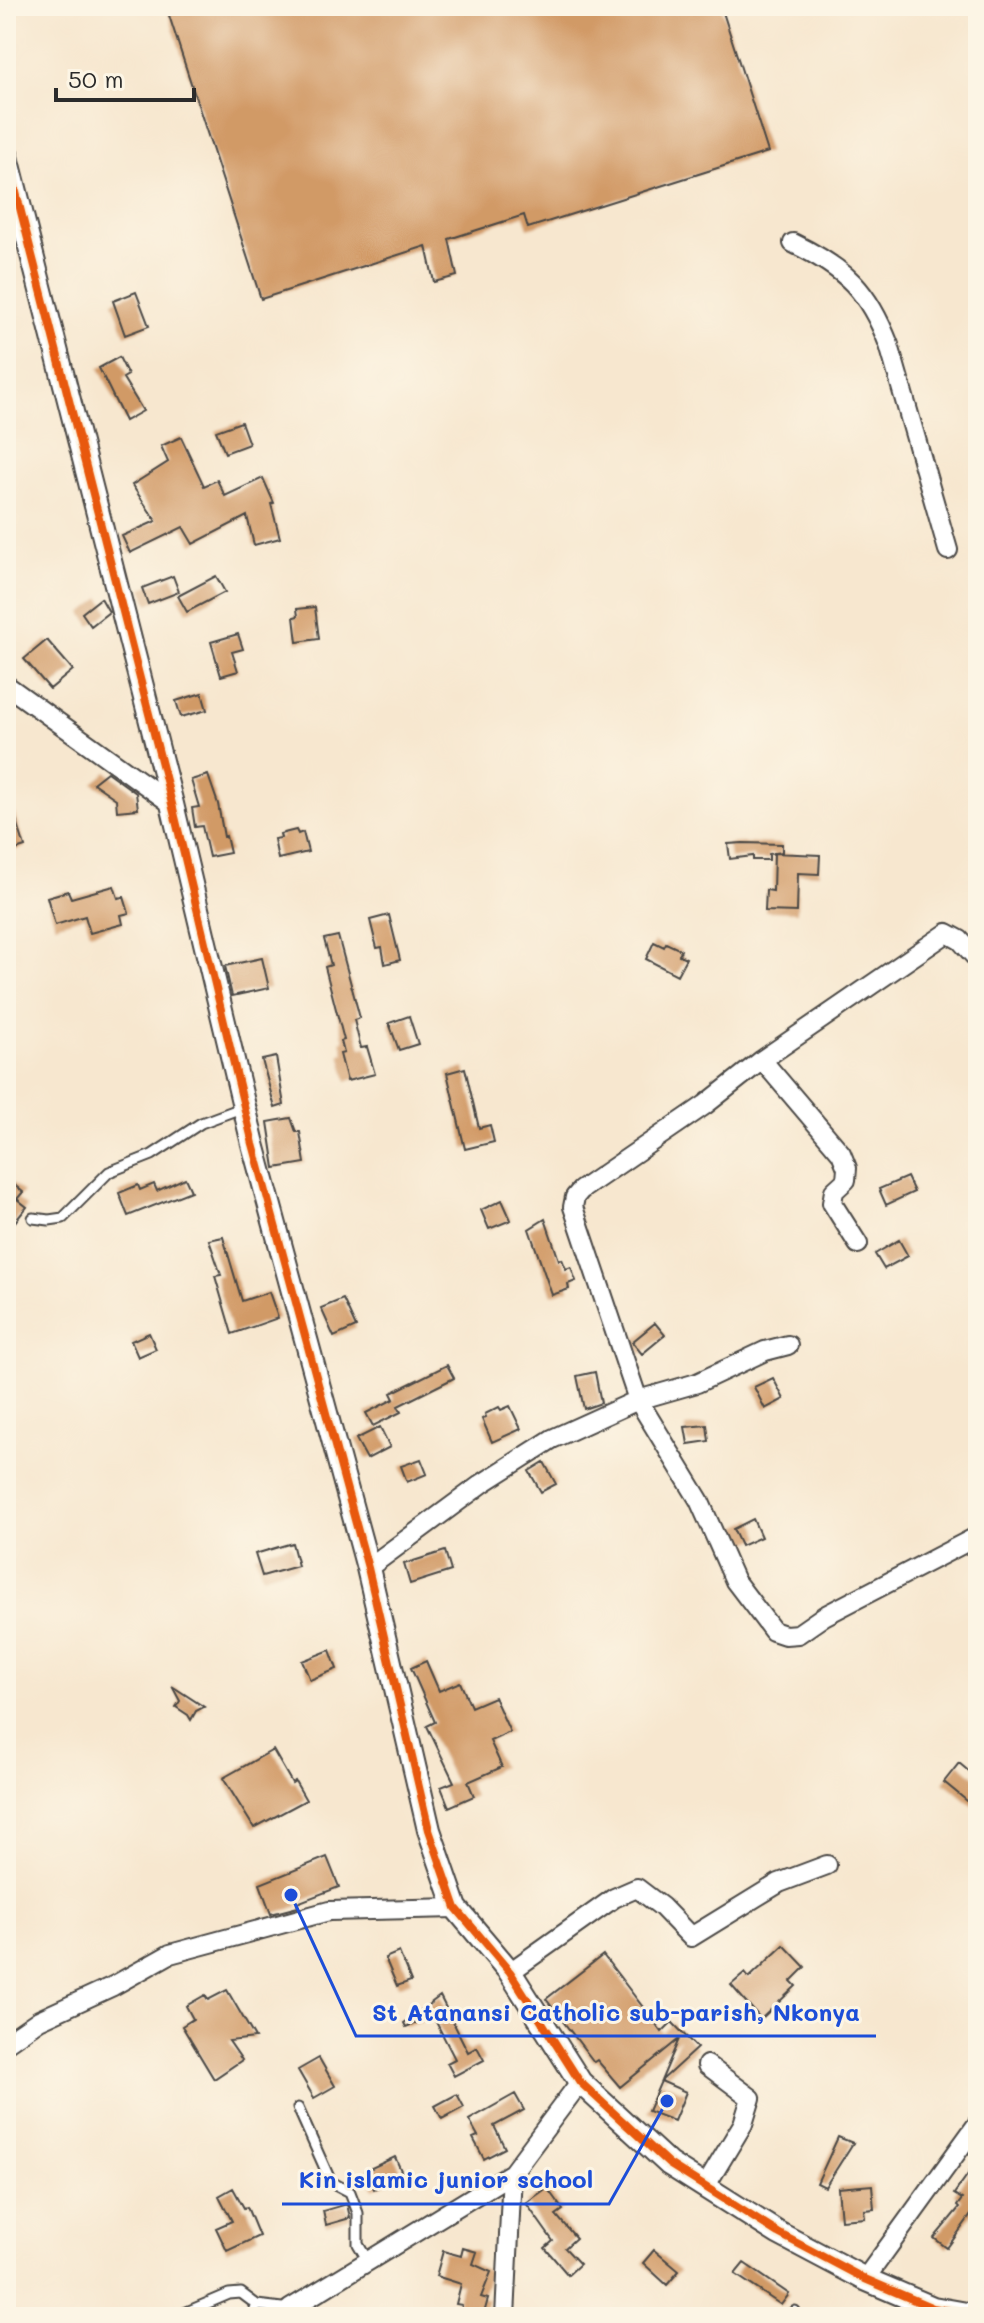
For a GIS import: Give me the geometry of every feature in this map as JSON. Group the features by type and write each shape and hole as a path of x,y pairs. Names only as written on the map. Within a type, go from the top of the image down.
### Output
{"street":[{"path":"6,153 172,804 244,1107 368,1568 429,1830 456,1908 510,1972 580,2082 669,2164 778,2233 865,2279 933,2308 978,2316"},
{"path":"793,243 839,269 858,287 878,316 948,550"},
{"path":"6,685 172,804"},
{"path":"978,960 960,940 947,933 581,1190 575,1197 573,1207 638,1400 699,1500 735,1581 773,1631 785,1635 798,1634 824,1616 978,1536"},
{"path":"762,1060 841,1153 847,1168 846,1180 834,1191 832,1203 858,1244"},
{"path":"368,1568 483,1483 552,1439 638,1400 697,1383 765,1351 788,1345"},
{"path":"510,1972 614,1898 637,1888 662,1907 691,1937 779,1883 827,1865"},
{"path":"6,2043 39,2020 113,1986 170,1954 329,1911 456,1908"},
{"path":"705,2187 743,2124 751,2098 707,2065"},
{"path":"290,2309 512,2173 580,2082"},
{"path":"865,2279 978,2123"},
{"path":"505,2317 512,2173"}],"lane":[{"path":"33,1218 63,1218 109,1172 152,1155 201,1123 244,1107"},
{"path":"298,2108 331,2182 350,2192 358,2213 358,2244 368,2261"},
{"path":"175,2317 229,2294 241,2293 257,2305 290,2309"},
{"path":"252,2317 257,2305"}],"building":[{"path":"166,6 721,6 768,152 528,228 524,215 449,239 457,276 434,282 426,246 261,299"},
{"path":"136,292 149,326 125,335 113,301"},
{"path":"119,357 128,375 123,378 143,411 125,421 99,368"},
{"path":"241,422 249,444 225,453 216,431"},
{"path":"181,437 204,486 217,480 225,496 263,478 274,503 271,504 280,538 254,545 247,516 193,544 183,527 130,553 122,536 156,521 132,485 168,462 161,446"},
{"path":"173,576 179,592 148,604 142,588"},
{"path":"216,576 225,592 187,612 178,596"},
{"path":"101,598 109,612 91,626 82,613"},
{"path":"315,607 319,639 297,642 294,617 298,616 297,609"},
{"path":"238,634 243,649 232,652 238,671 221,676 211,642"},
{"path":"47,640 73,670 50,689 24,659"},
{"path":"202,693 207,710 181,717 176,701"},
{"path":"107,772 136,793 138,809 117,811 116,799 93,783"},
{"path":"208,775 230,853 209,857 202,826 195,827 192,808 199,807 191,780"},
{"path":"9,797 25,847 6,853 6,798"},
{"path":"296,830 298,834 303,832 308,852 278,859 274,839"},
{"path":"728,844 782,844 782,852 769,854 769,860 753,860 753,856 730,859"},
{"path":"774,853 820,855 819,874 798,873 797,912 765,911 766,890 773,891"},
{"path":"114,886 118,898 124,897 129,913 121,915 123,924 90,933 85,916 55,925 47,897 68,891 71,898"},
{"path":"389,915 400,960 385,964 382,947 377,948 370,920"},
{"path":"338,936 360,1018 354,1020 361,1048 367,1047 375,1074 347,1081 340,1054 344,1053 341,1041 344,1040 325,967 331,965 324,939"},
{"path":"654,942 664,947 666,943 681,950 679,955 686,958 677,975 646,959"},
{"path":"262,958 269,988 232,996 225,966"},
{"path":"409,1016 418,1044 399,1050 389,1023"},
{"path":"276,1057 284,1105 275,1108 262,1060"},
{"path":"465,1068 479,1128 490,1125 494,1142 465,1149 447,1073"},
{"path":"291,1118 296,1132 300,1132 305,1163 275,1168 268,1122"},
{"path":"907,1177 914,1192 886,1205 879,1189"},
{"path":"6,1178 23,1192 17,1199 27,1207 14,1223 6,1216"},
{"path":"185,1178 191,1191 128,1216 119,1193 138,1185 140,1190 154,1184 157,1191"},
{"path":"502,1200 511,1220 489,1229 481,1210"},
{"path":"545,1219 559,1260 562,1259 566,1269 571,1267 576,1281 568,1284 569,1289 552,1295 529,1229"},
{"path":"223,1237 242,1301 269,1292 278,1318 232,1334 215,1276 221,1275 209,1240"},
{"path":"899,1240 908,1256 884,1269 875,1254"},
{"path":"343,1299 356,1327 334,1337 321,1308"},
{"path":"655,1323 665,1335 642,1354 632,1342"},
{"path":"149,1333 156,1349 138,1357 131,1341"},
{"path":"447,1365 454,1378 398,1406 401,1412 373,1426 366,1413 394,1399 391,1393"},
{"path":"595,1372 601,1403 584,1409 577,1376"},
{"path":"773,1378 784,1399 765,1409 754,1387"},
{"path":"510,1406 521,1429 492,1442 482,1419 499,1407 501,1410"},
{"path":"707,1425 709,1441 688,1444 685,1427"},
{"path":"380,1427 390,1447 367,1459 356,1439"},
{"path":"421,1459 427,1474 407,1482 401,1466"},
{"path":"544,1462 556,1484 541,1492 529,1471"},
{"path":"753,1519 761,1537 741,1546 733,1529"},
{"path":"292,1543 298,1566 262,1576 255,1554"},
{"path":"445,1551 451,1571 410,1584 404,1564"},
{"path":"330,1650 337,1669 310,1680 302,1661"},
{"path":"426,1661 439,1691 460,1682 471,1707 494,1697 510,1732 490,1741 502,1767 468,1782 474,1796 449,1807 441,1787 454,1782 427,1726 435,1722 411,1668"},
{"path":"172,1686 204,1707 196,1711 191,1720 176,1707 180,1701"},
{"path":"273,1750 306,1800 254,1828 223,1778"},
{"path":"959,1763 978,1779 978,1810 944,1782"},
{"path":"327,1857 339,1887 297,1903 298,1907 271,1914 260,1884"},
{"path":"784,1945 805,1967 791,1981 796,1986 761,2019 731,1985 745,1973 749,1978"},
{"path":"399,1952 411,1981 397,1986 385,1958"},
{"path":"603,1955 662,2032 672,2022 697,2048 661,2081 679,2039 620,2087 597,2060 594,2062 546,1999"},
{"path":"227,1990 255,2038 229,2041 242,2060 214,2079 182,2026 193,2019 186,2006 205,1995 208,2000"},
{"path":"440,1996 468,2052 477,2047 484,2060 454,2076 447,2063 455,2059 433,2016 406,2027 404,2023"},
{"path":"319,2058 335,2086 314,2098 298,2070"},
{"path":"661,2081 686,2092 674,2121 648,2111"},
{"path":"457,2094 464,2107 442,2119 435,2106"},
{"path":"515,2094 524,2110 494,2126 505,2148 484,2159 473,2138 478,2136 469,2120"},
{"path":"838,2137 853,2143 825,2187 817,2183"},
{"path":"395,2157 403,2175 374,2189 365,2171"},
{"path":"978,2160 978,2209 947,2248 934,2238 959,2208 957,2206 962,2199 954,2194"},
{"path":"872,2185 874,2209 864,2210 865,2218 841,2220 838,2188"},
{"path":"233,2188 244,2208 247,2207 259,2236 227,2251 216,2228 232,2221 219,2196"},
{"path":"547,2188 563,2210 556,2215 576,2238 565,2248 580,2264 568,2275 545,2248 553,2241 526,2203"},
{"path":"347,2204 350,2218 326,2225 323,2211"},
{"path":"463,2248 477,2252 473,2264 491,2272 481,2297 488,2299 483,2317 460,2317 462,2305 456,2304 461,2284 436,2276 443,2251 461,2256"},
{"path":"654,2250 679,2271 667,2285 643,2263"},
{"path":"744,2263 789,2294 781,2305 735,2274"}],"cycle path":[{"path":"6,153 172,804 253,1144 368,1568 429,1830 456,1908 510,1972 580,2082 669,2164 778,2233 865,2279 933,2308 978,2316"}],"place":[{"name":"St Atanansi Catholic sub-parish, Nkonya","path":"291,1895"},
{"name":"Kin islamic junior school","path":"667,2101"}]}
